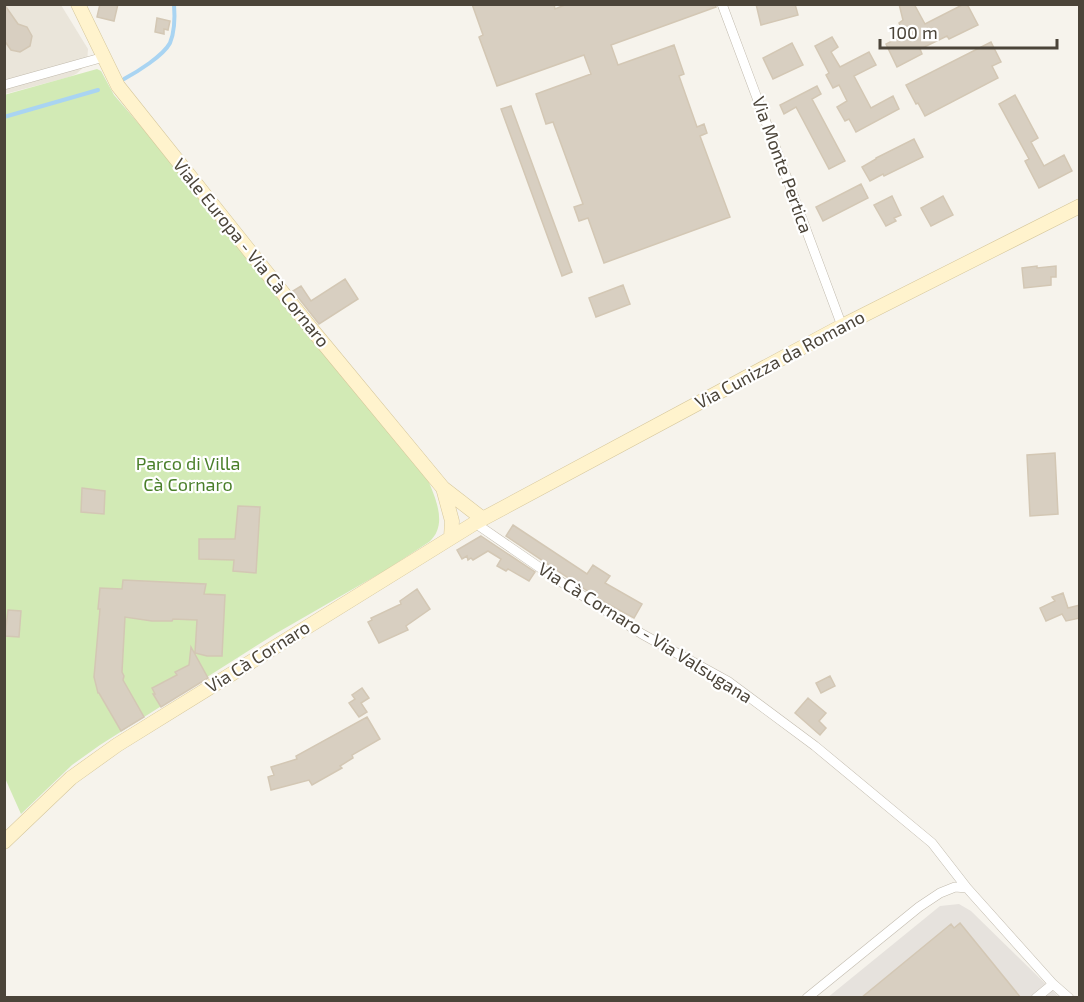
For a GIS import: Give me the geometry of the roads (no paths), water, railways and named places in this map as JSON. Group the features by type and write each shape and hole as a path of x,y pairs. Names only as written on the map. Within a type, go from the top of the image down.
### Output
{"main road":[{"name":"Viale Europa - Via Cà Cornaro","path":"78,4 118,86 443,488"},
{"name":"Via Cunizza da Romano","path":"479,521 842,326 1080,206"},
{"path":"443,488 453,526 451,537"},
{"path":"443,488 479,521"},
{"path":"451,514 458,518 479,521"},
{"name":"Via Cà Cornaro","path":"4,842 70,777 117,744 479,521"}],"street":[{"name":"Via Monte Pertica","path":"722,4 842,326"},
{"path":"4,85 104,57"},
{"name":"Via Cà Cornaro - Via Valsugana","path":"479,521 549,574 642,634 729,682 815,746 932,843 967,888 1053,984 1069,998"},
{"path":"807,998 939,893 955,887 967,888"},
{"path":"1036,998 1053,984"},
{"path":"817,989 823,998"}],"waterway":[{"path":"124,79 167,48 173,34 174,4"},
{"path":"4,117 98,90"}],"park label":[{"name":"Parco di Villa Cà Cornaro","path":"188,474"}]}
